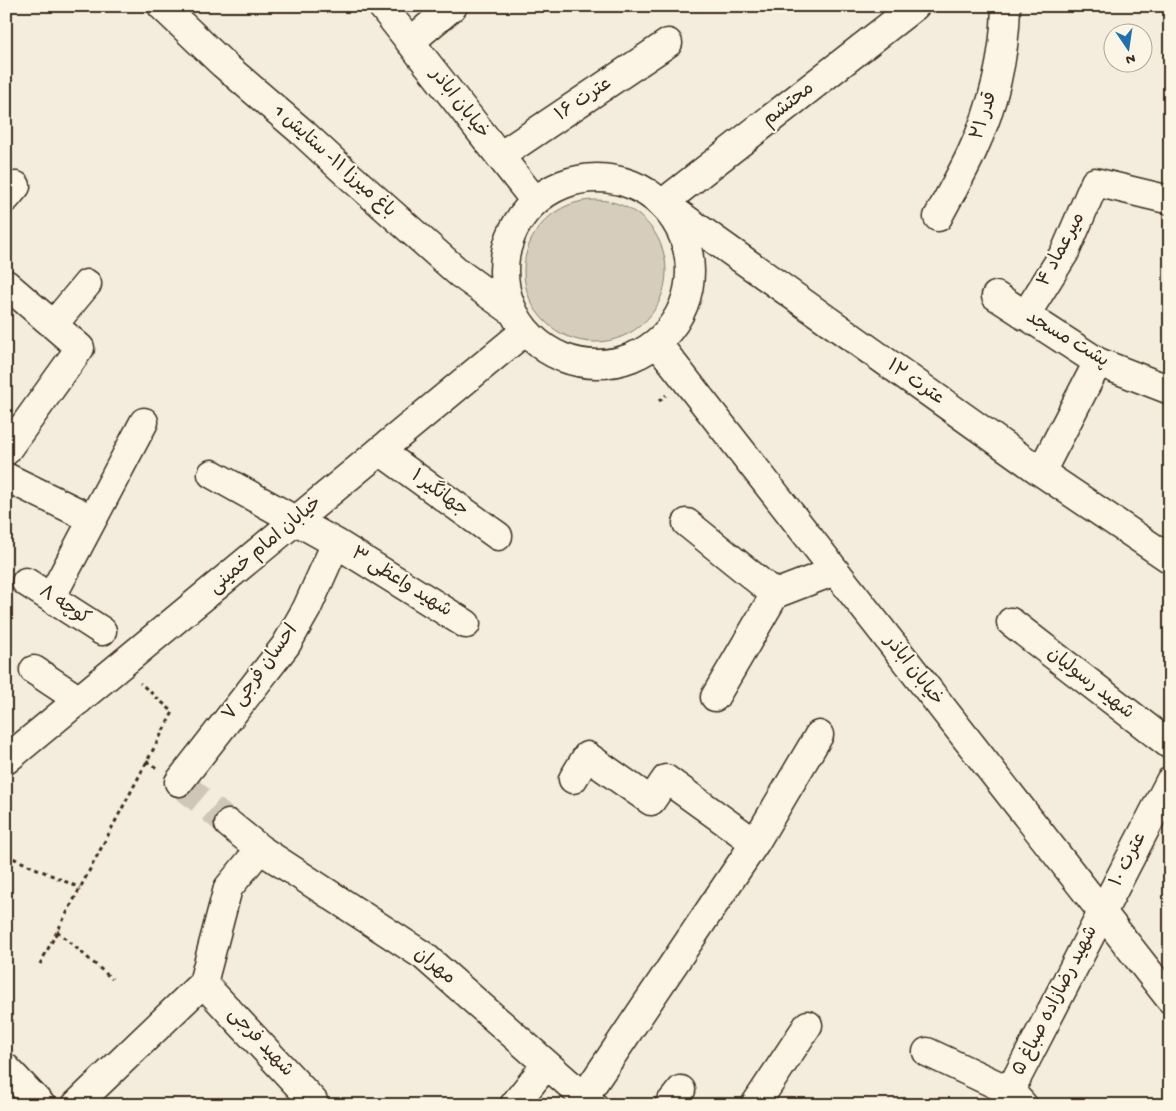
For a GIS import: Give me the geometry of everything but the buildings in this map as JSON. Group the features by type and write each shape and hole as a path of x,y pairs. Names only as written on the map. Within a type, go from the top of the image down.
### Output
{"street":[{"name":"باغ میرزا ۱۱- ستایش 1","path":"162,6 223,64 302,132 351,178 452,267 519,321 547,350 574,361 603,364 632,358 657,343 678,319 689,290 690,259 682,229 663,204"},
{"name":"خیابان اباذر","path":"382,6 535,202"},
{"path":"410,42 453,6"},
{"name":"محتشم","path":"663,204 915,6"},
{"name":"قدر ۲۱","path":"938,217 972,152 992,99 1001,61 1006,25 1006,6"},
{"name":"عترت ۱۶","path":"500,156 668,43"},
{"name":"عترت ۱۲","path":"519,321 505,288 504,264 509,241 519,219 535,202 558,186 585,178 613,178 640,187 1041,472 1170,559"},
{"name":"میرعماد ۴","path":"1025,316 1065,252 1095,182 1170,200"},
{"path":"6,284 80,348 6,451"},
{"path":"54,324 87,284"},
{"name":"پشت مسجد","path":"996,296 1098,362 1170,390"},
{"name":"خیابان امام خمینی","path":"6,760 380,451 519,321"},
{"name":"خیابان اباذر","path":"657,343 1170,999"},
{"path":"1041,472 1098,362"},
{"path":"51,598 144,422"},
{"name":"جهانگیر ۱","path":"380,451 498,536"},
{"path":"212,474 336,543"},
{"path":"6,477 92,519"},
{"path":"687,523 775,594"},
{"name":"شهید واعظی ۳","path":"336,543 466,624"},
{"name":"احسان فرجی ۷","path":"179,782 286,645 307,608 336,543"},
{"path":"714,697 775,594 835,571"},
{"name":"کوچه ۸","path":"26,582 102,631"},
{"name":"شهید رسولیان","path":"1011,622 1170,745"},
{"path":"34,670 79,700"},
{"path":"589,1101 755,843 819,735"},
{"path":"573,779 588,756 651,801 666,779 755,843"},
{"name":"عترت ۱۰","path":"1102,912 1170,781"},
{"name":"مهران","path":"229,824 260,849 424,956 589,1101"},
{"path":"76,1105 204,983 228,888 260,849"},
{"name":"شهید رضازاده صباغ ۵","path":"1017,1098 1102,912"},
{"name":"شهید فرجی","path":"204,983 313,1101 313,1105"},
{"path":"755,1105 808,1025"},
{"path":"927,1052 1017,1098"},
{"path":"514,1105 546,1065"},
{"path":"6,1068 41,1105"}],"path":[{"path":"40,964 173,712 120,666"},
{"path":"6,855 80,888"},
{"path":"57,931 112,979"}],"shaded area":[{"path":"595,200 622,206 634,212 645,221 654,232 660,244 666,271 660,298 654,310 645,321 634,330 622,336 595,342 568,336 556,330 545,321 536,310 530,298 524,271 530,244 536,232 545,221 556,212 568,206"}],"tunnel":[{"path":"179,782 229,824"}]}
